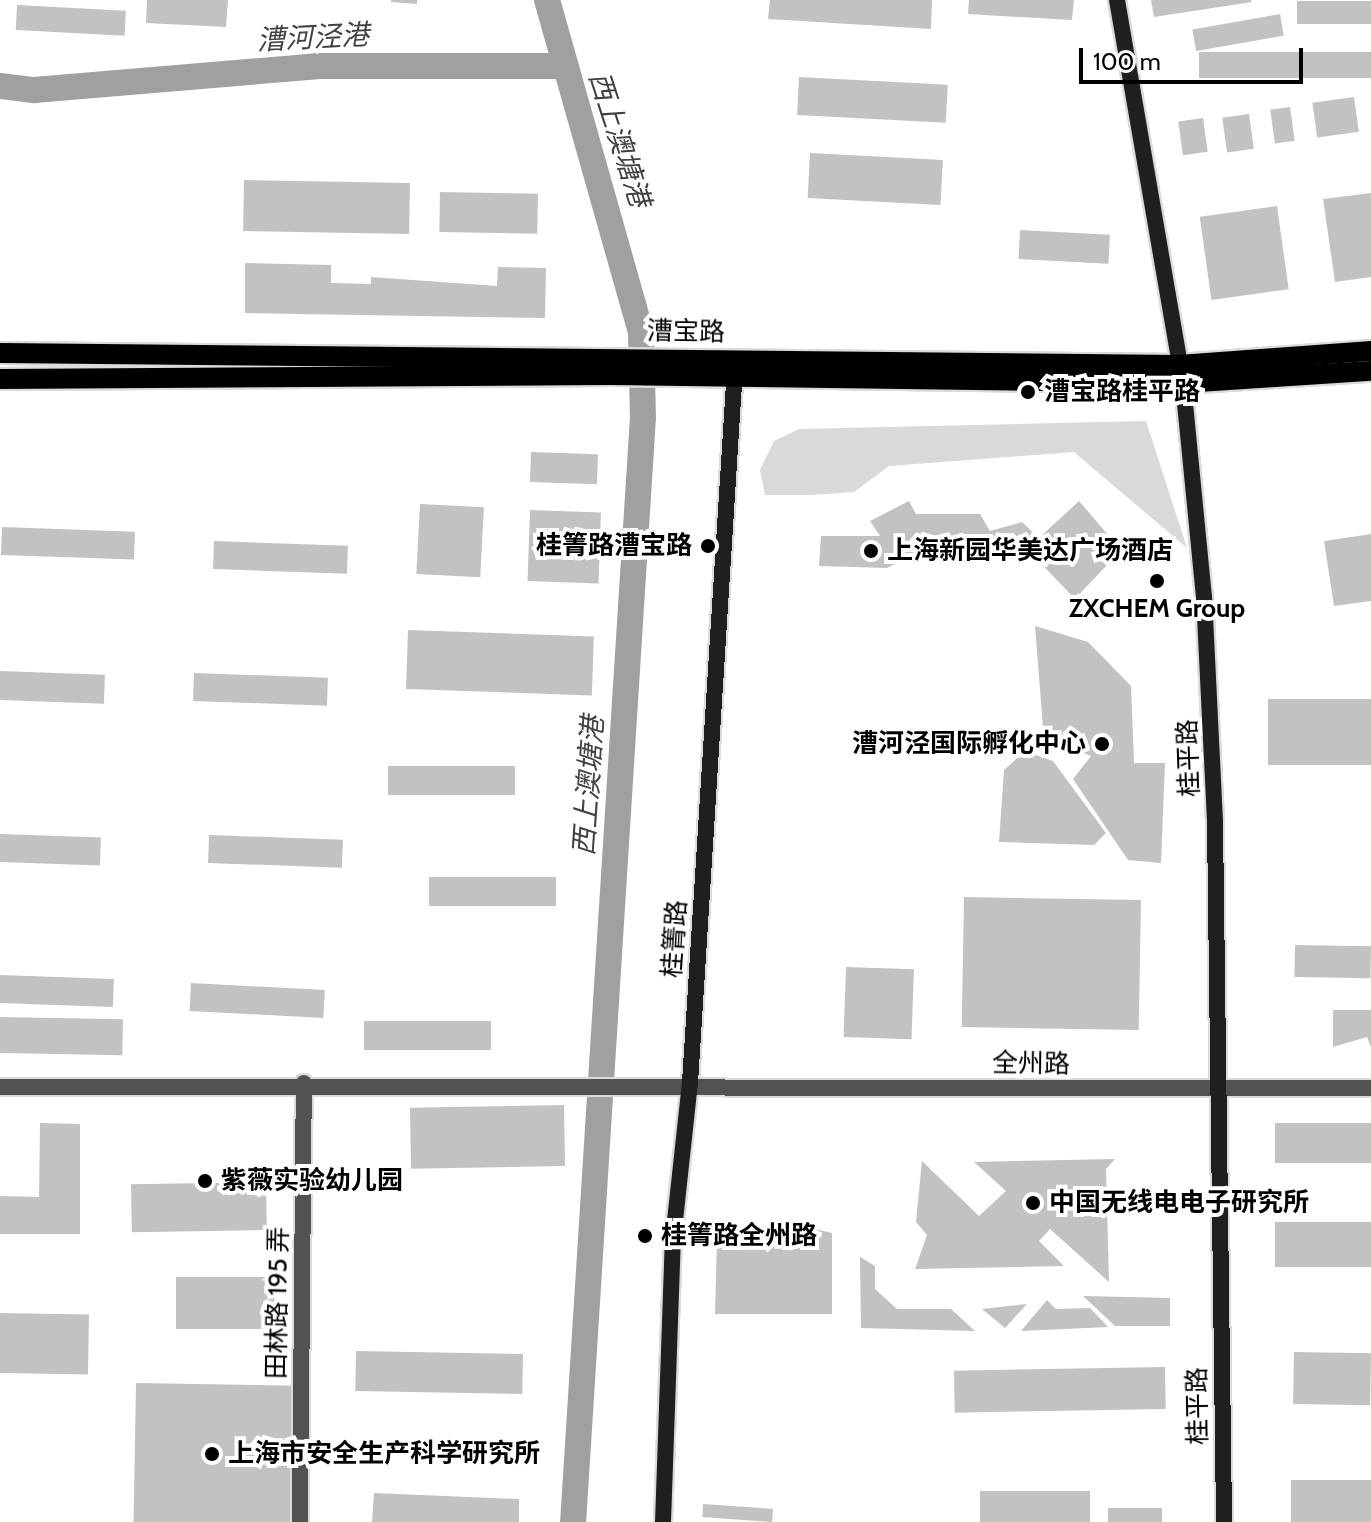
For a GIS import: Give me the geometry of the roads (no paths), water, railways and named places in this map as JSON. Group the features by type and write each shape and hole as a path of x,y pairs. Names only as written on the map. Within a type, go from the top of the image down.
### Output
{"main road":[{"name":"漕宝路","path":"1181,374 1371,351"},
{"name":"漕宝路","path":"0,353 1181,374 1371,371"},
{"name":"漕宝路","path":"0,379 610,366"}],"street":[{"name":"桂平路","path":"1117,0 1181,374 1211,708 1224,1522"},
{"name":"桂箐路","path":"663,1522 673,1239 690,1083 736,368"},
{"name":"田林路 195 弄","path":"300,1522 304,1083"},
{"name":"全州路","path":"0,1087 690,1083 1219,1090 1371,1088"}],"waterway":[{"name":"西上澳塘港","path":"547,0 641,332 643,417 573,1522"},
{"name":"漕河泾港","path":"0,86 34,90 317,66 563,66"}],"place":[{"name":"漕宝路桂平路","path":"1028,392"},
{"name":"桂箐路漕宝路","path":"708,546"},
{"name":"上海新园华美达广场酒店","path":"871,551"},
{"name":"ZXCHEM Group","path":"1157,581"},
{"name":"漕河泾国际孵化中心","path":"1102,744"},
{"name":"紫薇实验幼儿园","path":"205,1181"},
{"name":"中国无线电电子研究所","path":"1033,1203"},
{"name":"桂箐路全州路","path":"645,1236"},
{"name":"上海市安全生产科学研究所","path":"212,1454"}]}
